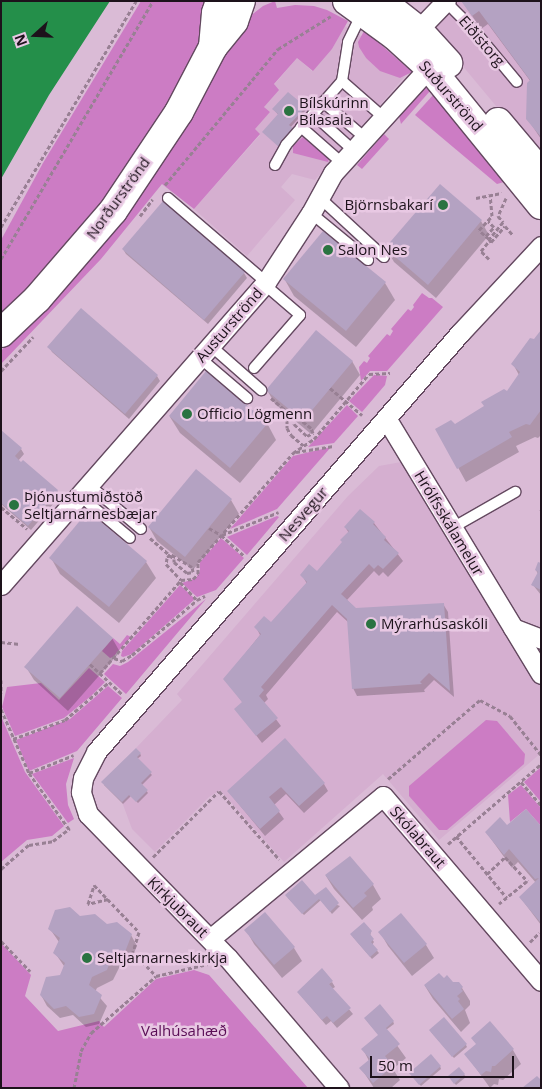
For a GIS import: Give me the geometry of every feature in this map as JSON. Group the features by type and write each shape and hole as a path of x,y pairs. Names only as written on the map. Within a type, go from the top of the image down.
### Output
{"street":[{"name":"Norðurströnd","path":"4,333 38,299 113,211 179,112 232,8 262,1"},
{"name":"Eiðistorg","path":"418,30 446,1"},
{"name":"Suðurströnd","path":"363,5 418,30 435,61 541,205"},
{"name":"Suðurströnd","path":"363,5 395,36 435,61 541,173"},
{"name":"Austurströnd","path":"1,585 265,283 353,150 435,61"},
{"name":"Nesvegur","path":"81,792 83,778 96,752 386,418 541,246"},
{"name":"Hrólfsskálamelur","path":"386,418 541,674"},
{"path":"513,628 541,639"},
{"name":"Kirkjubraut","path":"81,792 88,814 228,958 339,1088"},
{"name":"Skólabraut","path":"210,939 383,796 541,981"}],"lane":[{"name":"Eiðistorg","path":"446,1 472,28 516,82"},
{"path":"275,165 286,145 342,81 348,42 363,5"},
{"path":"342,81 383,117"},
{"path":"324,102 353,150"},
{"path":"313,114 353,150"},
{"path":"299,130 353,150"},
{"path":"168,198 300,315 254,368"},
{"path":"316,205 384,257"},
{"path":"316,205 368,260"},
{"path":"205,352 261,390"},
{"path":"205,352 247,398"},
{"path":"84,490 141,529"},
{"path":"84,490 130,538"},
{"path":"452,528 515,492"}],"path":[{"path":"1,227 136,1"},
{"path":"1,260 153,1"},
{"path":"476,198 507,192 505,203 498,216 503,222 488,239"},
{"path":"490,195 492,216 480,230 491,242 505,226 512,234"},
{"path":"488,221 494,227 481,251 489,259"},
{"path":"100,673 180,581 193,579 198,574 198,562 221,535 293,453 314,439 369,374 390,373"},
{"path":"330,388 362,415"},
{"path":"261,390 274,400 287,411 294,417 294,424 307,436 313,433 311,428 293,414 287,419 287,428 304,445"},
{"path":"293,453 334,446"},
{"path":"1,507 40,541"},
{"path":"221,535 285,509"},
{"path":"209,528 221,535 248,558"},
{"path":"141,529 167,553 174,559 174,562 187,573 193,572 192,567 170,554 167,558 166,564 197,600"},
{"path":"114,658 122,661 132,655 197,600 207,595"},
{"path":"1,642 20,644"},
{"path":"90,664 125,697"},
{"path":"1,680 1,693"},
{"path":"14,739 65,720 109,682"},
{"path":"383,796 382,784 480,700 510,716 541,755"},
{"path":"1,709 28,773 69,828"},
{"path":"28,773 79,753"},
{"path":"436,857 456,836 541,764"},
{"path":"521,782 541,805"},
{"path":"140,869 219,791 291,873"},
{"path":"1,869 29,845 54,841 74,825"},
{"path":"456,836 507,898"},
{"path":"487,874 505,857 527,881 495,908"},
{"path":"108,899 88,904 94,885 108,899 139,932 132,952 156,976"},
{"path":"1,941 30,971"},
{"path":"74,1088 81,1051 91,1033 156,976 180,972 228,958"}],"shaded area":[{"path":"1,1 110,1 49,95 1,179"},
{"path":"439,1 541,1 541,152 527,143 421,16"},
{"path":"345,26 361,36 360,47 366,58 400,78 405,76 315,180 292,174 281,187 295,200 247,256 194,209 260,135 254,129 270,112 264,107 274,85 297,58 312,71 332,49"},
{"name":"Mýrarhúsaskóli","path":"407,461 541,683 541,753 439,840 383,774 284,862 220,790 209,797 155,852 132,829 122,802 129,795 136,802 148,790 141,783 137,757 141,753 136,748 182,700 177,694 348,496 379,466"}],"green space":[{"path":"141,1 214,1 203,34 181,85 123,182 1,320 1,240 43,163"},
{"path":"275,1 277,8 295,5 314,6 327,10 348,21 332,49 313,71 297,58 274,84 279,90 264,107 270,112 255,129 260,134 194,209 162,184 101,259 1,364 2,350 161,162 245,20 263,6"},
{"path":"364,31 412,72 400,78 380,71 366,58 359,47 358,42"},
{"path":"425,87 430,91 401,124 399,116"},
{"path":"434,94 504,182 497,184 415,115"},
{"path":"384,134 389,139 362,169 357,165"},
{"path":"303,137 329,159 328,162 293,153 293,146"},
{"path":"422,293 443,307 387,371 370,371 361,381 359,367 364,361 367,363 370,358 368,356 387,334 390,336 393,331 391,329 408,309 411,311"},
{"path":"374,375 387,376 385,385 362,412 349,401"},
{"path":"347,405 358,416 334,443 308,447"},
{"path":"331,447 277,509 230,529 293,456"},
{"path":"277,516 279,517 247,555 227,537"},
{"path":"221,538 244,558 216,590 197,597 182,583 196,578 200,571 200,562"},
{"path":"180,585 195,599 132,654 121,656 122,651"},
{"path":"206,599 126,694 104,674 113,664 120,666 128,662"},
{"path":"127,635 131,637 113,657 110,658 102,651 113,638 120,644"},
{"path":"89,668 105,682 91,696 64,718 15,736 2,707 7,687 41,683 59,700"},
{"path":"108,686 122,698 77,751 29,771 16,740 70,719"},
{"path":"1,716 25,772 64,826 52,836 27,840 1,862"},
{"path":"486,720 497,721 525,754 524,764 447,830 439,830 409,796 409,786"},
{"path":"74,758 66,784 68,805 74,819 68,823 32,774"},
{"path":"541,767 541,802 524,782"},
{"path":"521,785 541,808 541,826 526,809 510,822 508,795"},
{"name":"Valhúsahæð","path":"1,943 31,975 25,996 58,1031 99,1021 104,1027 156,979 194,970 209,975 308,1088 1,1088"}],"building":[{"path":"461,1 541,1 541,137 526,119 527,83 530,80 479,11 472,16"},
{"path":"288,92 306,107 289,125 295,130 280,148 262,132 278,114 272,109"},
{"path":"440,184 482,220 428,285 385,248"},
{"path":"163,201 245,272 204,320 122,249"},
{"path":"323,231 386,282 346,331 283,279"},
{"path":"81,308 158,375 125,414 47,347"},
{"path":"316,330 353,361 303,421 266,390"},
{"path":"541,330 541,410 530,425 526,424 509,432 512,437 457,469 435,429 451,420 455,424 484,406 481,402 504,389 507,391 520,372 511,364 530,338 534,339"},
{"path":"206,371 268,423 230,468 169,416"},
{"path":"1,430 22,448 15,456 21,462 23,460 58,490 28,526 1,503"},
{"path":"196,469 232,499 185,557 148,527"},
{"path":"360,509 375,522 373,524 386,537 384,540 399,553 383,569 378,565 374,569 369,564 341,594 356,608 444,603 450,691 429,673 420,682 422,684 352,689 347,619 332,605 261,687 264,690 259,696 278,718 256,736 234,709 242,702 223,679 261,634 254,627 264,616 271,622 307,582 300,575 309,564 317,571 342,542 340,540 349,531 344,527"},
{"path":"88,511 147,561 109,607 49,558"},
{"path":"538,562 541,563 541,590 531,585 538,572 535,570"},
{"path":"77,606 113,638 60,698 24,667"},
{"path":"285,738 325,783 299,806 281,787 269,797 280,811 260,829 227,791"},
{"path":"136,748 141,753 137,757 152,772 141,783 148,790 136,802 129,795 122,802 101,782"},
{"path":"526,809 541,826 541,923 519,897 539,878 535,879 509,849 504,855 485,832 500,817 507,825"},
{"path":"350,856 374,884 364,893 367,896 353,908 325,875"},
{"path":"302,880 315,895 326,887 339,903 330,912 319,899 302,914 285,895"},
{"name":"Seltjarnarneskirkja","path":"70,907 80,916 95,914 107,924 117,922 132,934 125,952 115,954 113,963 110,962 107,970 92,977 89,985 102,995 94,1014 79,1017 66,1006 54,1009 40,995 46,977 60,975 65,963 53,953 60,938 48,929 55,910"},
{"path":"265,912 295,947 274,965 244,930"},
{"path":"401,913 427,944 404,963 378,932"},
{"path":"364,922 372,931 370,934 374,939 371,942 378,950 370,957 350,934"},
{"path":"322,968 333,981 329,984 351,1008 333,1023 327,1016 322,1020 297,992"},
{"path":"439,973 444,978 447,975 453,982 459,982 463,987 461,989 463,991 457,996 464,1009 452,1019 424,985"},
{"path":"380,1004 394,1021 386,1028 400,1044 385,1056 393,1066 373,1083 359,1068 370,1059 361,1049 378,1035 364,1018"},
{"path":"444,1017 467,1044 452,1057 429,1030"},
{"path":"490,1021 514,1049 495,1066 492,1066 491,1072 486,1071 481,1075 464,1054 476,1044 471,1038"},
{"path":"431,1054 441,1066 419,1085 409,1073"},
{"path":"459,1067 465,1074 454,1084 448,1076"},
{"path":"537,1076 541,1080 541,1088 522,1088"}],"place":[{"name":"Bílskúrinn Bílasala","path":"289,111"},
{"name":"Björnsbakarí","path":"443,205"},
{"name":"Salon Nes","path":"328,250"},
{"name":"Officio Lögmenn","path":"187,414"},
{"name":"Þjónustumiðstöð Seltjarnarnesbæjar","path":"14,505"},
{"name":"Mýrarhúsaskóli","path":"371,624"},
{"name":"Seltjarnarneskirkja","path":"87,958"}]}
